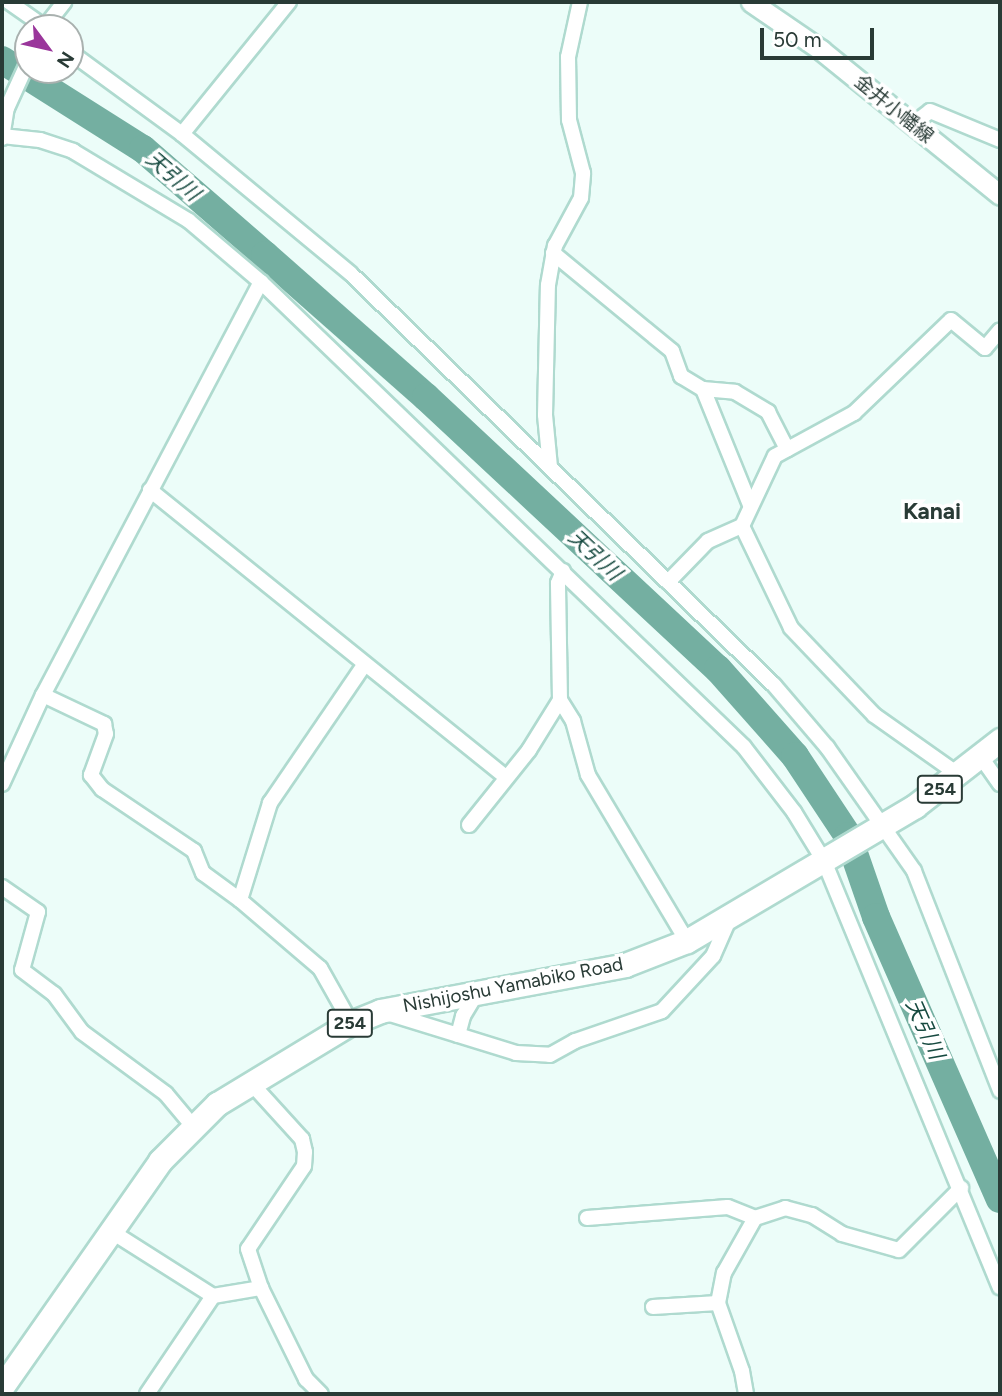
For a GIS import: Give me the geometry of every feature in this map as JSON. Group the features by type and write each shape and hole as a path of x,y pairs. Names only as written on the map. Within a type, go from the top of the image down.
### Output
{"highway":[{"name":"254","path":"826,860 880,828 959,775 1000,740"},
{"name":"Nishijoshu Yamabiko Road","path":"2,1387 109,1230 192,1125 251,1083 351,1023 380,1011 479,989 625,965 687,942 826,860"}],"main road":[{"name":"金井小幡線","path":"751,2 913,124 1000,195"}],"street":[{"path":"9,2 26,14"},
{"path":"182,134 289,2"},
{"path":"550,467 546,402 548,285 553,253 581,198 583,173 569,120 568,70 580,2"},
{"path":"84,62 182,134 351,274 774,685 914,871 1000,1091"},
{"path":"18,84 7,108 2,137 40,140 114,173 189,221 261,282 744,747 794,812 826,860 1000,1287"},
{"path":"913,124 930,111 1000,140"},
{"path":"553,253 672,351 681,376 703,389 735,392 768,412 787,449"},
{"path":"2,785 43,695 261,282"},
{"path":"668,582 708,541 742,526 775,456 831,429 853,413 951,320 985,348 1000,330"},
{"path":"703,389 750,505"},
{"path":"150,490 505,776"},
{"path":"742,526 791,628 874,715 959,775"},
{"path":"563,571 558,583 560,699 573,721 588,775 687,942"},
{"path":"240,900 270,803 364,665"},
{"path":"43,695 104,724 106,734 91,775 102,789 194,851 203,873 240,900 320,968 351,1023"},
{"path":"469,825 505,776 529,750 560,699"},
{"path":"981,757 1000,784"},
{"path":"2,887 38,912 22,970 54,994 82,1032 166,1094 192,1125"},
{"path":"380,1011 516,1054 550,1055 575,1041 662,1011 713,956 730,917"},
{"path":"458,1035 463,1016 479,989"},
{"path":"251,1083 302,1139 305,1152 303,1166 248,1249 261,1288 306,1378 321,1394"},
{"path":"587,1218 728,1208 755,1218 785,1208 812,1215 842,1234 898,1250 961,1188"},
{"path":"746,1394 743,1371 718,1303 724,1273 755,1218"},
{"path":"109,1230 213,1296 261,1288"},
{"path":"147,1394 213,1296"},
{"path":"653,1307 718,1303"}],"waterway":[{"name":"天引川","path":"2,60 143,149 265,255 426,397 718,669 795,756 848,836 876,917 1000,1199"}],"district":[{"name":"Kanai","path":"932,511"}]}
